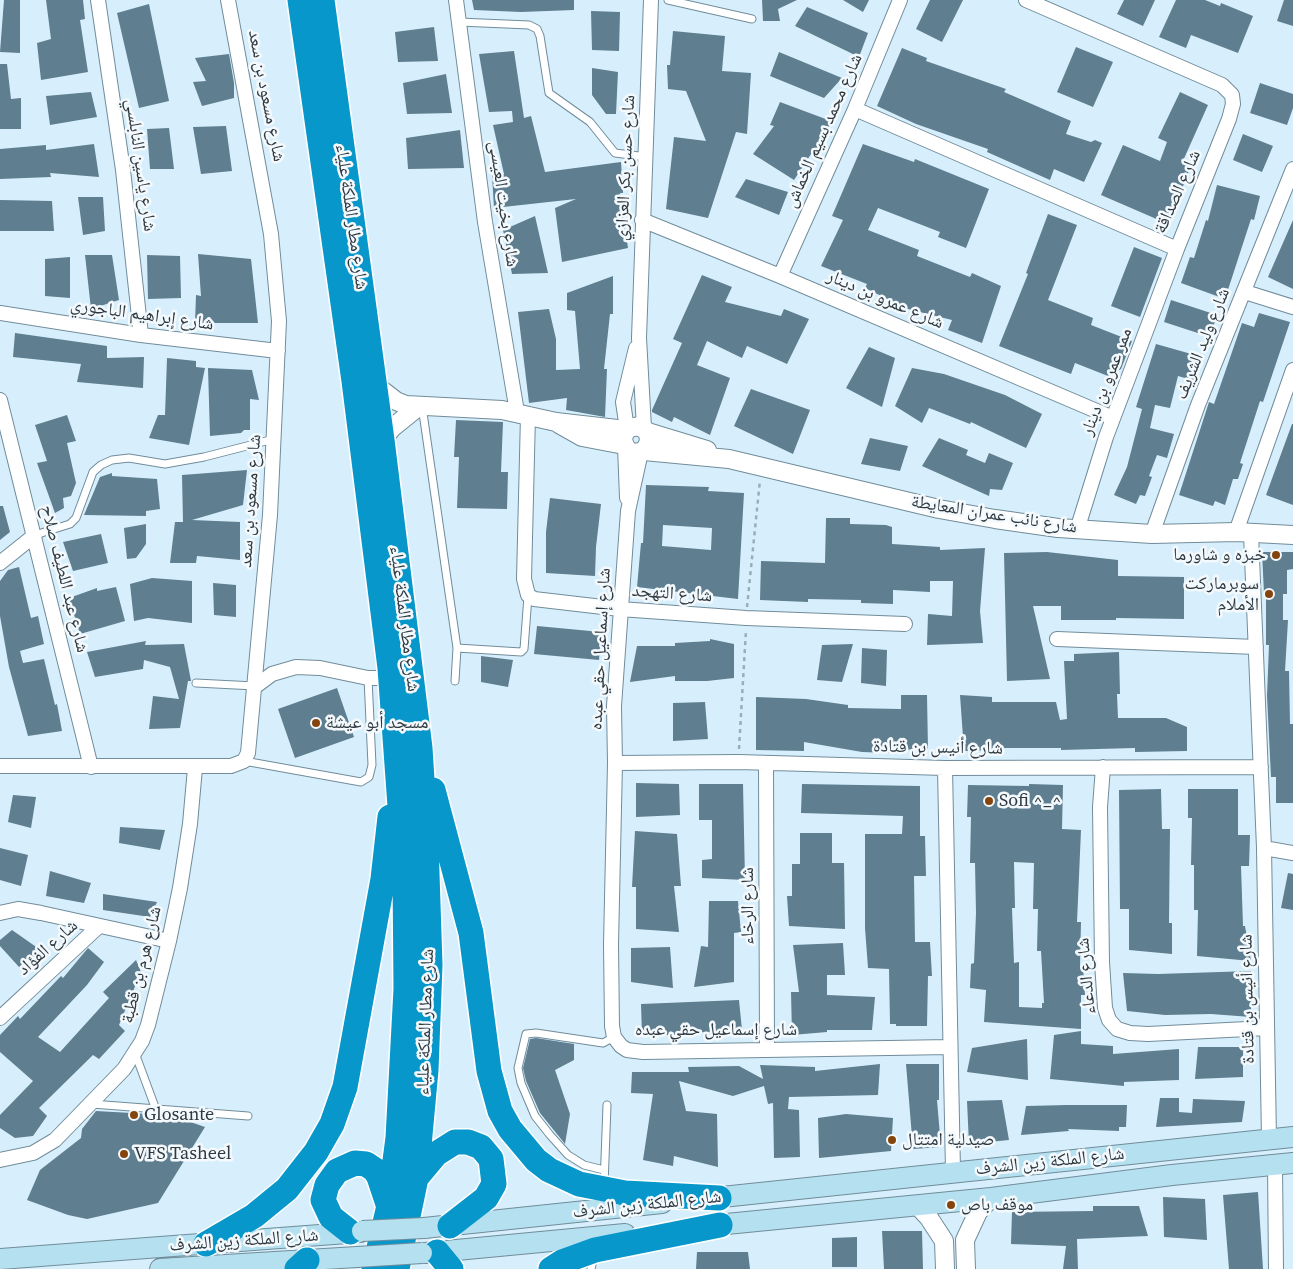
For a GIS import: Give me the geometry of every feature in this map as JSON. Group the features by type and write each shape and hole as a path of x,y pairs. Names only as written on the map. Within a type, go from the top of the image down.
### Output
{"highway":[{"name":"شارع مطار الملكة علياء","path":"300,0 354,381 379,678 398,758 405,875 406,989 398,1138 389,1206 366,1263"},
{"name":"شارع مطار الملكة علياء","path":"322,0 382,440 420,748 426,844 430,966 426,1070 416,1178 397,1269"},
{"path":"420,748 440,810 471,933 489,1071 500,1111 510,1129 536,1160 549,1170 579,1184 604,1181 719,1198"},
{"path":"206,1244 254,1216 287,1189 316,1152 332,1124 345,1087 383,879 398,758"},
{"path":"416,1178 436,1154 456,1142 468,1142 481,1147 491,1159 494,1184 486,1198 450,1226"},
{"path":"356,1232 331,1217 324,1200 327,1185 337,1171 360,1162 370,1167 379,1177 389,1206"},
{"path":"551,1269 562,1262 595,1250 720,1225"}],"main road":[{"name":"شارع الملكة زين الشرف","path":"0,1259 450,1226 845,1185 953,1171 1293,1137"},
{"name":"شارع الملكة زين الشرف","path":"160,1269 366,1263 437,1258 720,1225 991,1198 1284,1164"}],"street":[{"name":"شارع ياسين النابلسي","path":"98,0 123,170 141,335"},
{"name":"شارع مسعود بن سعد","path":"228,0 271,234 277,293 278,351 275,438 251,741 244,761"},
{"name":"شارع بخيت العيسى","path":"456,0 485,222 522,414"},
{"name":"شارع حسن بكر العزازي","path":"635,439 642,220 647,157 651,0"},
{"name":"شارع محمد بسيم الخماش","path":"780,276 854,110 900,0"},
{"name":"شارع الصداقة","path":"854,110 1177,249 1230,119 1233,104 1232,95 1222,85 1026,0"},
{"name":"شارع وليد الشريف","path":"1152,534 1198,405 1293,169"},
{"name":"شارع عمرو بن دينار","path":"642,220 780,276 1113,418"},
{"name":"ممر عمرو بن دينار","path":"1077,530 1113,418 1177,249"},
{"path":"1244,292 1293,307"},
{"name":"شارع إبراهيم الباجوري","path":"0,313 141,335 278,351"},
{"name":"شارع حسن بكر العزازي","path":"635,439 623,402 639,338"},
{"path":"1244,533 1293,370"},
{"name":"شارع نائب عمران المعايطة","path":"374,384 396,401 420,406 487,408 522,414 994,519 1077,530 1152,534 1244,533 1293,535"},
{"name":"شارع عبد اللطيف صلاح","path":"0,405 35,535 91,767"},
{"path":"382,440 392,428 420,406"},
{"path":"522,414 524,579 528,595"},
{"name":"شارع إسماعيل حقي عبده","path":"635,439 620,609 614,706 615,763 611,944 612,1026 614,1037 627,1050 643,1052 950,1048"},
{"name":"شارع أنيس بن قتادة","path":"1244,533 1256,647 1261,767 1269,1139"},
{"path":"0,563 35,535"},
{"name":"شارع التهجد","path":"528,595 540,600 620,609 746,618 905,624"},
{"path":"1057,639 1256,647"},
{"path":"256,686 272,674 296,667 320,668 379,678"},
{"path":"0,766 195,768 231,766 244,761"},
{"name":"شارع أنيس بن قتادة","path":"615,763 766,763 945,768 1261,767"},
{"name":"شارع الرخاء","path":"766,763 767,1049"},
{"name":"شارع الدعاء","path":"1102,767 1100,807 1103,991 1109,1020 1117,1029 1130,1033 1148,1034 1267,1028"},
{"name":"شارع هرم بن قطبة","path":"0,1160 22,1157 49,1145 92,1104 135,1053 148,1025 169,941 190,824 195,768"},
{"path":"945,768 953,1171"},
{"path":"1264,848 1293,853"},
{"path":"0,913 18,910 169,941"},
{"name":"شارع الفؤاد","path":"0,1018 100,926"},
{"path":"1276,1269 1284,1164"},
{"path":"966,1269 965,1240 978,1212 991,1198"},
{"path":"917,1205 929,1218 944,1241 946,1269"},
{"path":"944,1241 956,1237 965,1240"}],"lane":[{"path":"668,0 752,18"},
{"path":"460,22 529,25 537,29 540,36 549,93 590,122 615,153 647,157"},
{"path":"420,406 457,648 455,681"},
{"path":"35,535 70,524 76,518 93,472 101,465 112,460 129,458 165,464 204,457 275,438"},
{"path":"457,648 521,652 524,649 528,595"},
{"path":"244,761 361,782 369,777 372,765 379,678"},
{"path":"196,683 256,686"},
{"path":"604,1181 584,1164 568,1155 535,1116 521,1083 518,1068 526,1034 536,1032 602,1042 614,1037"},
{"path":"135,1053 155,1107"},
{"path":"92,1104 155,1107 248,1116"},
{"path":"604,1181 607,1104"}],"building":[{"path":"4,0 20,0 20,53 0,52"},
{"path":"46,0 83,0 85,19 80,20 88,72 41,80 37,43 51,39"},
{"path":"472,0 574,0 574,10 521,12 474,10"},
{"path":"762,0 797,0 778,9 780,21 763,21"},
{"path":"843,0 869,0 863,12"},
{"path":"930,0 963,0 942,42 916,29"},
{"path":"1124,0 1155,0 1143,26 1117,14"},
{"path":"1176,0 1205,0 1220,6 1221,3 1253,16 1238,53 1191,35 1186,48 1159,37"},
{"path":"1284,0 1293,0 1293,26 1277,21"},
{"path":"149,4 169,101 139,108 117,13"},
{"path":"807,7 868,33 859,57 795,26"},
{"path":"591,11 620,12 619,51 592,50"},
{"path":"434,27 438,61 398,62 395,32"},
{"path":"673,31 725,36 722,71 751,73 747,134 736,132 708,218 666,209 674,137 706,141 686,91 668,89 667,65 670,65"},
{"path":"1076,47 1113,62 1093,107 1057,92"},
{"path":"902,48 927,58 926,61 1006,89 1004,92 1071,121 1066,134 1091,142 1095,140 1102,143 1084,182 1054,169 1050,180 987,152 988,149 916,124 877,106"},
{"path":"514,51 524,118 531,116 545,172 621,162 623,193 620,193 628,248 562,262 555,208 576,199 494,208 492,175 504,174 493,125 513,122 512,111 489,112 479,54"},
{"path":"779,52 842,78 824,98 770,76"},
{"path":"229,54 234,83 234,98 202,106 193,82 206,81 195,58"},
{"path":"0,64 7,64 11,99 21,98 21,129 0,129"},
{"path":"592,68 618,72 616,114 606,114 592,95"},
{"path":"446,74 452,113 407,114 403,83"},
{"path":"1260,83 1293,94 1293,108 1287,125 1250,113"},
{"path":"91,92 97,117 50,125 46,96"},
{"path":"1180,92 1208,105 1182,163 1191,166 1168,224 1101,195 1123,145 1160,161 1167,142 1158,138"},
{"path":"780,102 831,121 821,151 815,148 794,180 753,154 774,126 770,125"},
{"path":"226,126 232,171 201,174 193,127"},
{"path":"169,128 174,169 150,169 147,129"},
{"path":"460,130 464,168 408,169 406,138"},
{"path":"1243,134 1273,146 1262,172 1233,160"},
{"path":"94,144 99,177 50,173 51,177 0,179 0,149 46,145 46,150"},
{"path":"863,144 914,162 915,159 989,189 966,248 938,237 940,232 878,208 868,230 919,250 917,256 970,277 972,273 1001,286 982,343 948,330 952,320 908,309 865,288 867,284 821,266 843,220 832,216"},
{"path":"746,179 788,192 779,215 735,197"},
{"path":"1217,185 1260,196 1254,220 1251,219 1225,299 1181,283 1190,257 1194,258 1206,220 1208,221"},
{"path":"78,197 103,197 105,231 83,235"},
{"path":"0,200 52,201 54,231 0,231"},
{"path":"1048,214 1077,225 1048,300 1093,318 1091,325 1132,341 1121,369 1108,376 1075,363 1071,374 999,346 1028,274 1026,273"},
{"path":"535,216 548,273 512,274 503,230"},
{"path":"1293,220 1293,289 1268,277"},
{"path":"1134,247 1162,258 1140,317 1111,306"},
{"path":"198,254 251,259 258,323 195,323 196,295 201,296"},
{"path":"85,255 112,255 119,300 91,309"},
{"path":"147,255 180,256 181,298 148,299"},
{"path":"70,257 70,298 45,296 45,259"},
{"path":"702,275 732,287 725,302 781,316 784,309 809,319 787,364 747,346 742,358 707,341 697,365 730,378 710,435 674,417 672,422 652,412 682,343 673,339"},
{"path":"613,276 613,314 610,314 604,369 607,369 605,417 566,410 567,398 529,403 518,312 549,309 556,339 556,370 580,369 575,311 567,310 567,293"},
{"path":"1171,300 1217,315 1210,337 1164,322"},
{"path":"1259,313 1290,322 1263,402 1260,401 1240,463 1243,464 1238,479 1233,479 1225,505 1215,501 1213,506 1179,495 1209,402 1214,404 1242,323 1254,327"},
{"path":"15,333 107,346 107,358 144,357 143,388 77,382 81,364 13,357"},
{"path":"1156,344 1202,357 1195,381 1178,376 1170,408 1155,405 1150,428 1174,434 1167,458 1157,455 1149,476 1152,477 1145,496 1140,495 1136,504 1114,495 1127,467 1142,409 1136,407"},
{"path":"869,347 895,358 882,407 846,388"},
{"path":"167,358 196,361 196,367 205,368 189,445 149,438 158,415 165,415"},
{"path":"208,368 252,370 259,400 250,399 250,430 244,430 241,433 210,436"},
{"path":"912,368 944,374 1005,395 1042,414 1026,448 971,422 970,424 929,408 922,423 895,406"},
{"path":"751,389 810,410 793,454 734,426"},
{"path":"67,415 76,441 67,443 76,483 71,496 63,498 64,508 55,513 37,463 47,461 35,425"},
{"path":"456,420 503,422 501,472 508,472 507,509 457,508 459,457 454,457"},
{"path":"1293,424 1293,505 1266,495"},
{"path":"870,438 908,446 900,471 861,464"},
{"path":"939,438 968,450 966,455 985,463 989,453 1013,463 1002,490 990,489 989,496 922,466"},
{"path":"247,470 243,505 192,520 240,522 240,560 197,556 196,563 170,563 175,522 183,522 182,475"},
{"path":"112,473 112,476 157,479 160,509 146,511 146,516 84,515 100,477"},
{"path":"646,485 709,487 708,491 744,493 738,599 637,587 641,543 643,543","holes":["663,525 712,528 711,550 662,546"]},
{"path":"550,498 601,504 595,576 546,573 546,532"},
{"path":"0,506 3,506 10,532 0,540"},
{"path":"826,518 850,518 850,524 886,525 892,527 892,544 940,547 940,550 985,548 980,611 983,643 927,645 928,614 952,616 953,581 930,581 930,592 893,590 893,604 861,603 861,600 808,599 808,602 760,600 761,561 825,563"},
{"path":"146,524 146,544 136,558 127,559 124,528"},
{"path":"101,534 108,563 73,571 63,542"},
{"path":"1047,552 1118,560 1118,576 1184,577 1184,619 1116,618 1116,620 1061,620 1061,606 1033,606 1050,679 1007,681 1004,553"},
{"path":"1262,552 1293,552 1293,569 1287,570 1287,594 1283,594 1283,620 1288,620 1285,671 1289,671 1290,724 1293,724 1293,803 1276,803 1276,777 1271,777 1267,696 1269,645 1266,645 1266,594 1264,594"},
{"path":"19,567 31,618 38,616 44,644 20,651 23,663 44,659 55,705 57,704 62,731 28,736 9,667 0,616 0,581 8,570"},
{"path":"152,578 192,581 192,623 148,618 134,621 130,584"},
{"path":"213,583 236,585 236,617 214,615"},
{"path":"116,587 125,621 80,634 69,598 97,588 97,591"},
{"path":"537,626 601,632 599,660 534,654"},
{"path":"710,639 734,644 734,678 707,681 675,681 675,676 630,682 637,646 675,646 675,643 710,641"},
{"path":"146,641 145,645 184,644 191,681 188,681 180,728 149,729 153,696 179,699 170,667 144,660 143,669 95,677 87,652"},
{"path":"853,644 842,682 817,680 822,645"},
{"path":"862,648 887,650 886,686 861,683"},
{"path":"1119,652 1120,694 1117,694 1118,718 1166,718 1187,727 1187,751 1135,752 1135,748 1061,750 1061,748 995,748 995,750 964,751 960,695 992,697 992,702 1056,702 1060,720 1067,719 1064,661 1074,661 1074,654"},
{"path":"481,656 513,660 508,687 481,682"},
{"name":"مسجد أبو عيشة","path":"337,688 354,737 295,758 278,709"},
{"path":"901,695 927,695 928,750 890,749 890,753 862,752 804,742 804,751 756,750 756,697 806,699 848,705 848,708 901,709"},
{"path":"705,702 708,739 673,741 673,703"},
{"path":"636,783 679,784 680,815 636,817"},
{"path":"699,784 743,784 745,880 702,878 702,860 712,859 712,820 699,820"},
{"path":"802,784 920,786 920,836 925,836 926,876 914,876 915,942 930,942 932,976 928,976 927,1026 896,1026 896,1024 890,1024 889,969 868,968 865,928 865,834 902,834 903,816 801,813"},
{"path":"1029,784 1063,785 1062,829 1081,830 1077,922 1081,922 1080,967 1083,967 1085,995 1081,995 1081,1029 984,1022 986,990 970,988 971,964 974,963 976,913 975,863 970,863 971,817 967,817 968,785 1029,786","holes":["1014,862 1034,863 1033,909 1038,909 1037,951 1041,951 1044,1003 1042,1003 1042,1008 1019,1007 1019,962 1014,963 1012,908 1015,908"]},
{"path":"1161,789 1162,829 1170,829 1169,923 1172,923 1172,954 1129,950 1129,909 1120,909 1119,790"},
{"path":"1188,789 1238,789 1238,835 1250,835 1249,866 1241,866 1243,926 1245,926 1251,961 1197,956 1198,910 1194,910 1194,865 1191,865 1192,818 1188,818"},
{"path":"13,795 36,797 31,828 8,822"},
{"path":"120,827 165,830 160,850 119,843"},
{"path":"635,831 677,834 681,886 674,886 679,932 636,929 636,887 632,887"},
{"path":"800,833 832,833 832,863 844,863 845,929 789,926 787,896 792,896 792,864 800,864"},
{"path":"0,848 28,855 21,886 0,880"},
{"path":"50,871 91,883 84,903 46,896"},
{"path":"1288,873 1293,874 1293,910 1281,908"},
{"path":"103,894 157,902 150,917 103,910"},
{"path":"709,901 738,901 741,932 734,933 734,982 694,987 701,946 708,947"},
{"path":"12,930 42,951 19,967 0,946 0,940"},
{"path":"843,943 845,975 827,975 827,995 875,997 872,1030 827,1030 827,1032 792,1035 791,992 799,992 793,945"},
{"path":"670,947 673,988 631,982 631,948"},
{"path":"88,948 104,962 87,985 38,1037 60,1052 109,998 103,992 136,960 141,972 119,1025 125,1031 99,1059 93,1055 39,1108 47,1116 33,1136 15,1138 0,1128 0,1115 33,1081 0,1052 0,1035 18,1016 20,1019 61,976 63,978"},
{"path":"1251,971 1251,1017 1211,1014 1165,1015 1127,1011 1123,973 1158,974"},
{"path":"739,1000 742,1030 687,1033 687,1035 642,1035 641,1004"},
{"path":"1081,1031 1081,1044 1113,1046 1113,1054 1179,1049 1179,1080 1124,1082 1124,1086 1050,1079 1054,1035"},
{"path":"536,1038 574,1044 574,1060 555,1070 570,1114 565,1144 540,1113 526,1081 523,1068 530,1039"},
{"path":"1027,1039 1028,1080 967,1072 972,1048"},
{"path":"1198,1047 1243,1047 1243,1077 1195,1079"},
{"path":"880,1064 878,1095 789,1097 788,1109 799,1110 800,1157 774,1158 773,1103 768,1104 764,1086 733,1096 679,1081 686,1111 717,1114 718,1167 674,1156 673,1166 643,1160 653,1094 631,1093 632,1072 689,1072 688,1067 739,1066 763,1079 760,1065 815,1067 815,1071"},
{"path":"906,1064 939,1064 939,1100 937,1100 941,1147 913,1149"},
{"path":"1160,1098 1179,1098 1179,1112 1192,1113 1193,1099 1245,1101 1242,1122 1156,1127"},
{"path":"1002,1100 1009,1140 969,1144 967,1101"},
{"path":"1127,1105 1126,1127 1119,1127 1119,1131 1068,1129 1069,1131 1021,1135 1026,1106"},
{"name":"VFS Tasheel","path":"96,1111 149,1114 153,1119 173,1116 205,1127 158,1203 87,1219 68,1215 27,1200 40,1170 81,1138 82,1129"},
{"path":"846,1114 893,1118 891,1151 819,1158 818,1118"},
{"path":"1258,1192 1263,1269 1229,1269 1223,1195"},
{"path":"1163,1197 1205,1199 1207,1240 1164,1237"},
{"path":"1093,1206 1139,1206 1148,1236 1077,1239 1078,1269 1063,1269 1066,1246 1011,1244 1012,1212 1093,1211"},
{"path":"882,1231 922,1231 923,1269 884,1269"},
{"path":"857,1237 857,1267 832,1267 832,1238"},
{"path":"697,1252 748,1252 750,1269 696,1269"}],"place":[{"name":"خبزه و شاورما","path":"1276,555"},
{"name":"سوبرماركت الأملام","path":"1269,594"},
{"name":"مسجد أبو عيشة","path":"316,723"},
{"name":"Sofi ^_^","path":"989,801"},
{"name":"Glosante","path":"134,1115"},
{"name":"صيدلية امتتال","path":"892,1140"},
{"name":"VFS Tasheel","path":"124,1154"},
{"name":"موقف باص","path":"951,1205"}]}
